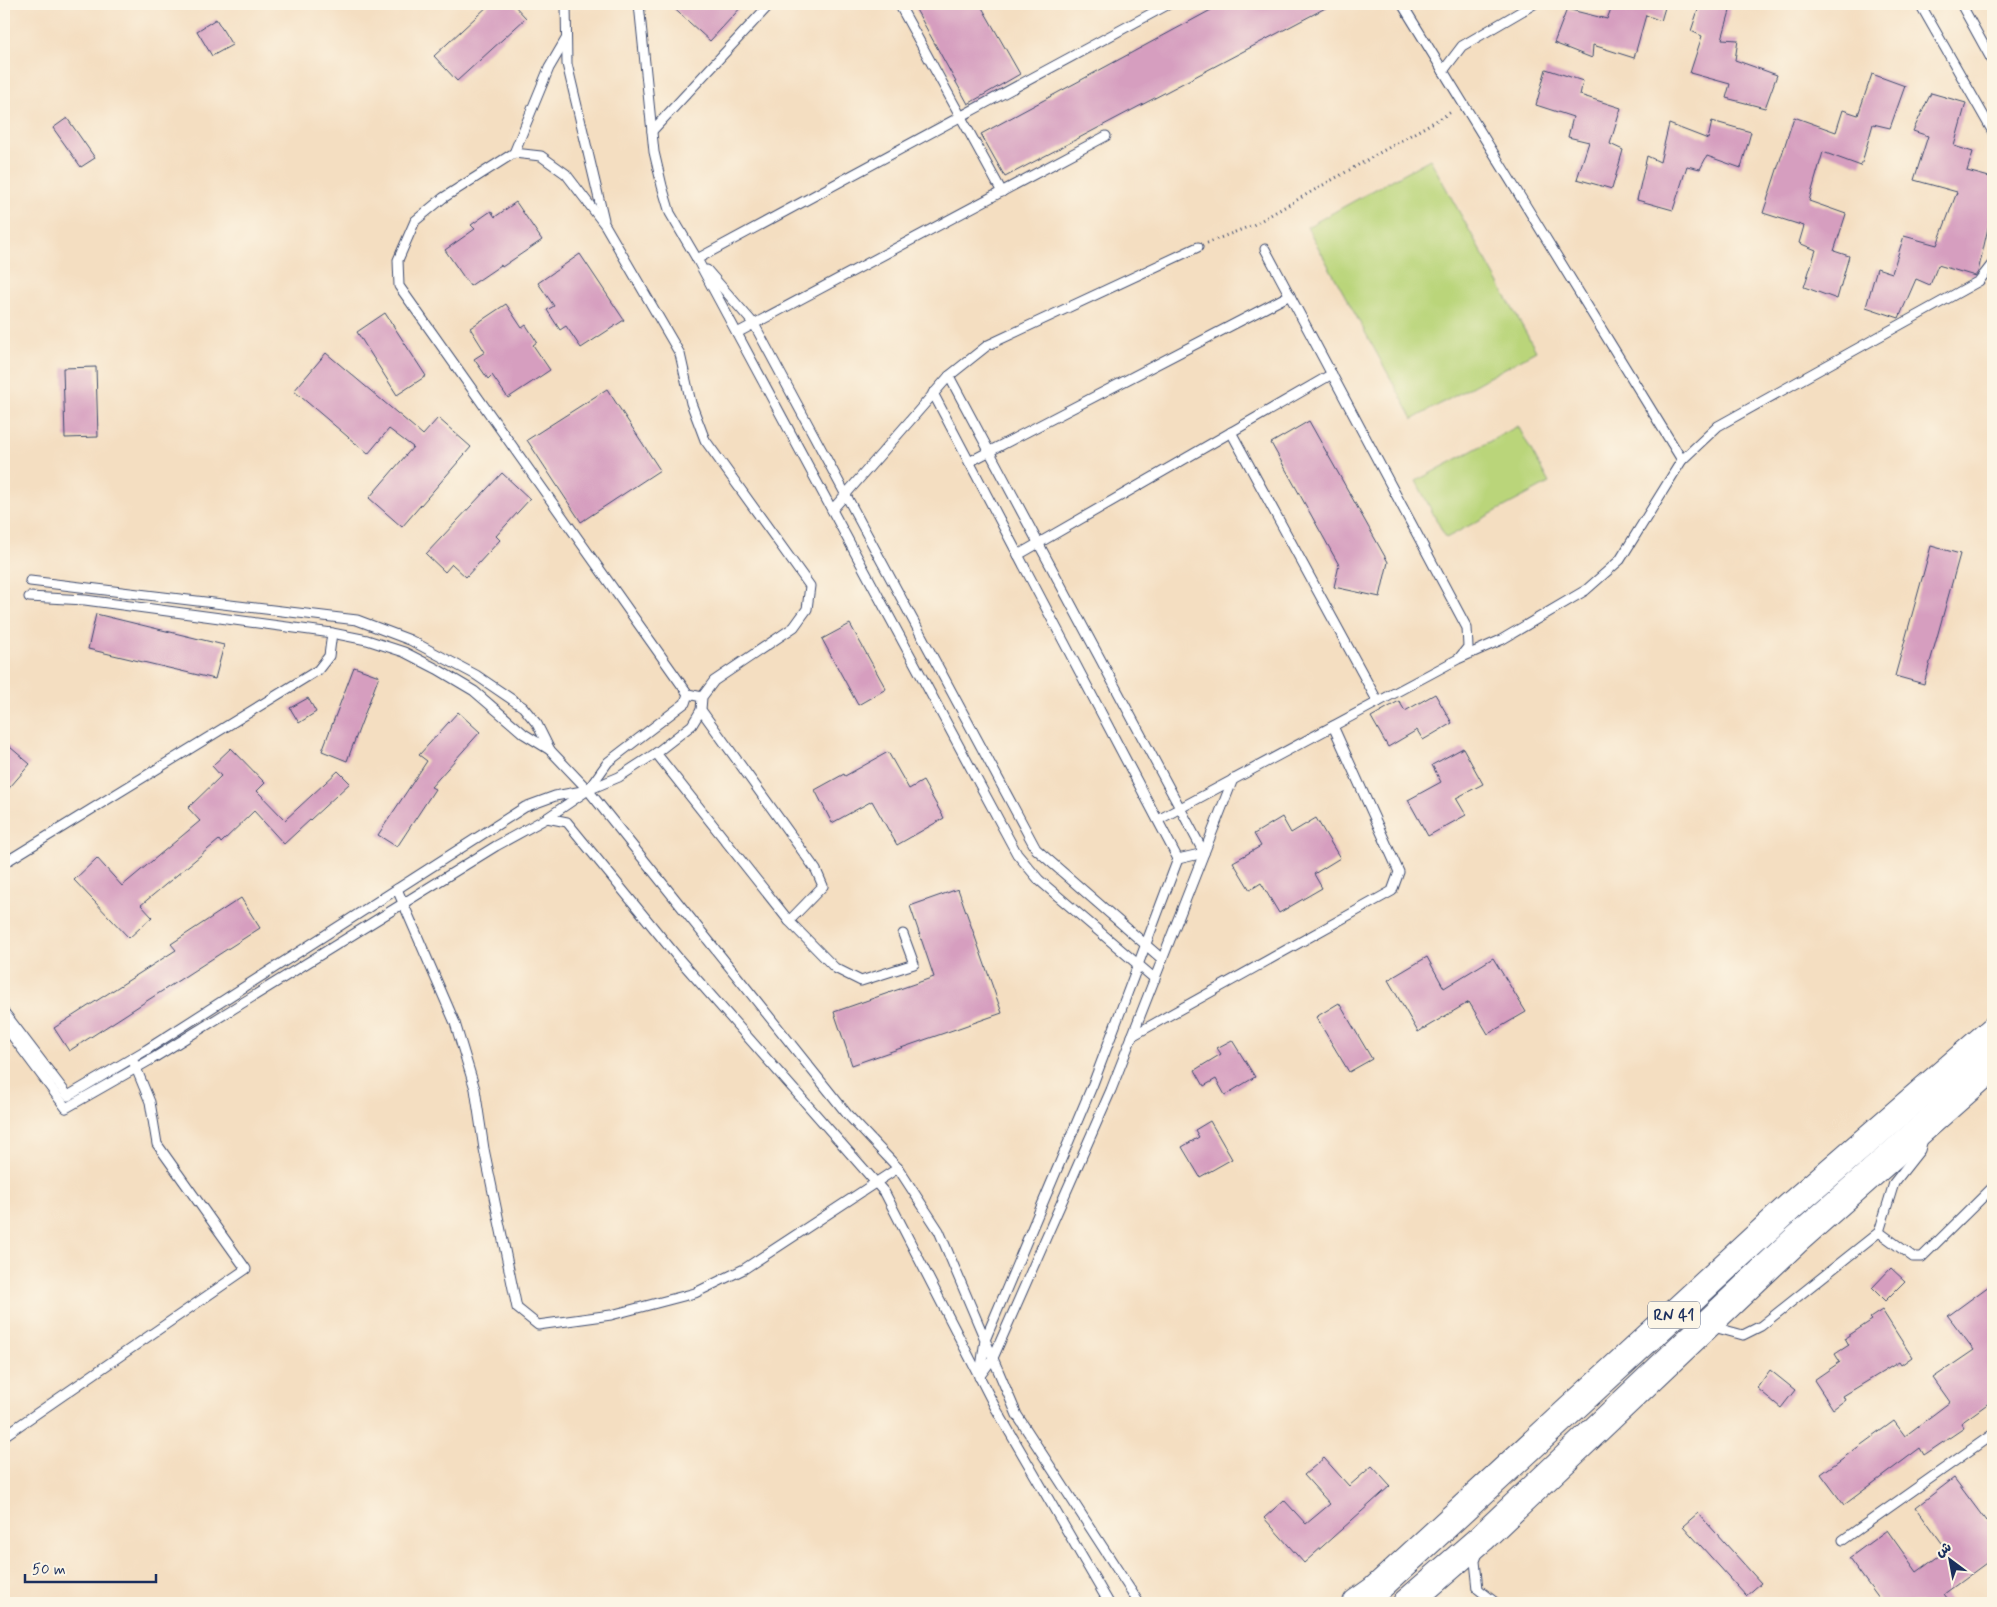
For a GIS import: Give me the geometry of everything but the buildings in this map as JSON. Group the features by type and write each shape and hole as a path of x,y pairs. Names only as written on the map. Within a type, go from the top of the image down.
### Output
{"highway":[{"name":"RN 41","path":"1357,1603 1374,1591 1791,1206 1993,1031"},
{"name":"RN 41","path":"1407,1603 1482,1538 1795,1242 1993,1066"}],"lane":[{"path":"566,4 567,64 605,225"},
{"path":"639,4 654,152 670,213 697,259 1017,854 1039,880 1155,979"},
{"path":"652,131 770,4"},
{"path":"899,4 1002,192"},
{"path":"697,259 1169,4"},
{"path":"1402,4 1682,460"},
{"path":"1443,71 1462,46 1534,4"},
{"path":"1920,4 1993,132"},
{"path":"1961,4 1993,62"},
{"path":"566,39 549,68 514,153 443,198 415,221 398,260 399,286 688,694 702,697"},
{"path":"737,333 1106,136"},
{"path":"4,1025 66,1108 137,1068 496,846 547,818 588,790 619,776 656,753 692,725 701,710 702,697 714,682 794,627 807,609 810,586 705,440 692,403 680,354 605,225 566,174 541,156 514,153"},
{"path":"832,510 949,376 988,345 1198,247"},
{"path":"1265,249 1467,628 1468,647 1458,659"},
{"path":"697,259 754,324 1036,849 1162,959"},
{"path":"1158,820 1458,659 1501,640 1586,590 1620,560 1682,460 1718,426 1979,281 1993,263"},
{"path":"969,462 1290,295"},
{"path":"1018,554 1332,374"},
{"path":"949,376 1204,853"},
{"path":"933,393 1178,859 1093,1084 985,1340 979,1377"},
{"path":"1231,432 1378,702"},
{"path":"30,581 356,620 410,640 476,675 523,708 536,724 550,750"},
{"path":"29,597 85,600 332,633 366,640 404,652 474,691 524,734 550,750 588,790 847,1114 898,1168 939,1231 1017,1414 1139,1603"},
{"path":"4,863 318,670 328,656 332,633"},
{"path":"4,1012 68,1096 132,1058 525,807 555,796 588,790 608,762 685,703 688,694"},
{"path":"701,710 816,870 823,886 789,921"},
{"path":"1132,1036 1392,891 1399,872 1332,726"},
{"path":"656,753 789,921 835,968 860,981 914,964 903,934"},
{"path":"979,1377 993,1358 1107,1099 1233,779"},
{"path":"547,818 567,822 679,959 885,1193 994,1407 1108,1603"},
{"path":"1178,859 1204,853"},
{"path":"397,889 455,1023 475,1089 484,1149 517,1308 538,1326 611,1316 695,1293 744,1269 898,1168"},
{"path":"4,1436 246,1269 156,1144 150,1102 132,1058"},
{"path":"1708,1326 1743,1334 1761,1326 1879,1232 1894,1183 1920,1150 1927,1126"},
{"path":"1879,1232 1913,1257 1922,1257 1993,1187"},
{"path":"1843,1540 1993,1434"},
{"path":"1482,1538 1475,1562 1478,1589 1496,1603"}],"path":[{"path":"1198,247 1253,225 1464,105"}],"green space":[{"path":"1430,159 1536,351 1413,419 1307,227"},
{"path":"1518,426 1549,483 1446,538 1416,481"}]}
